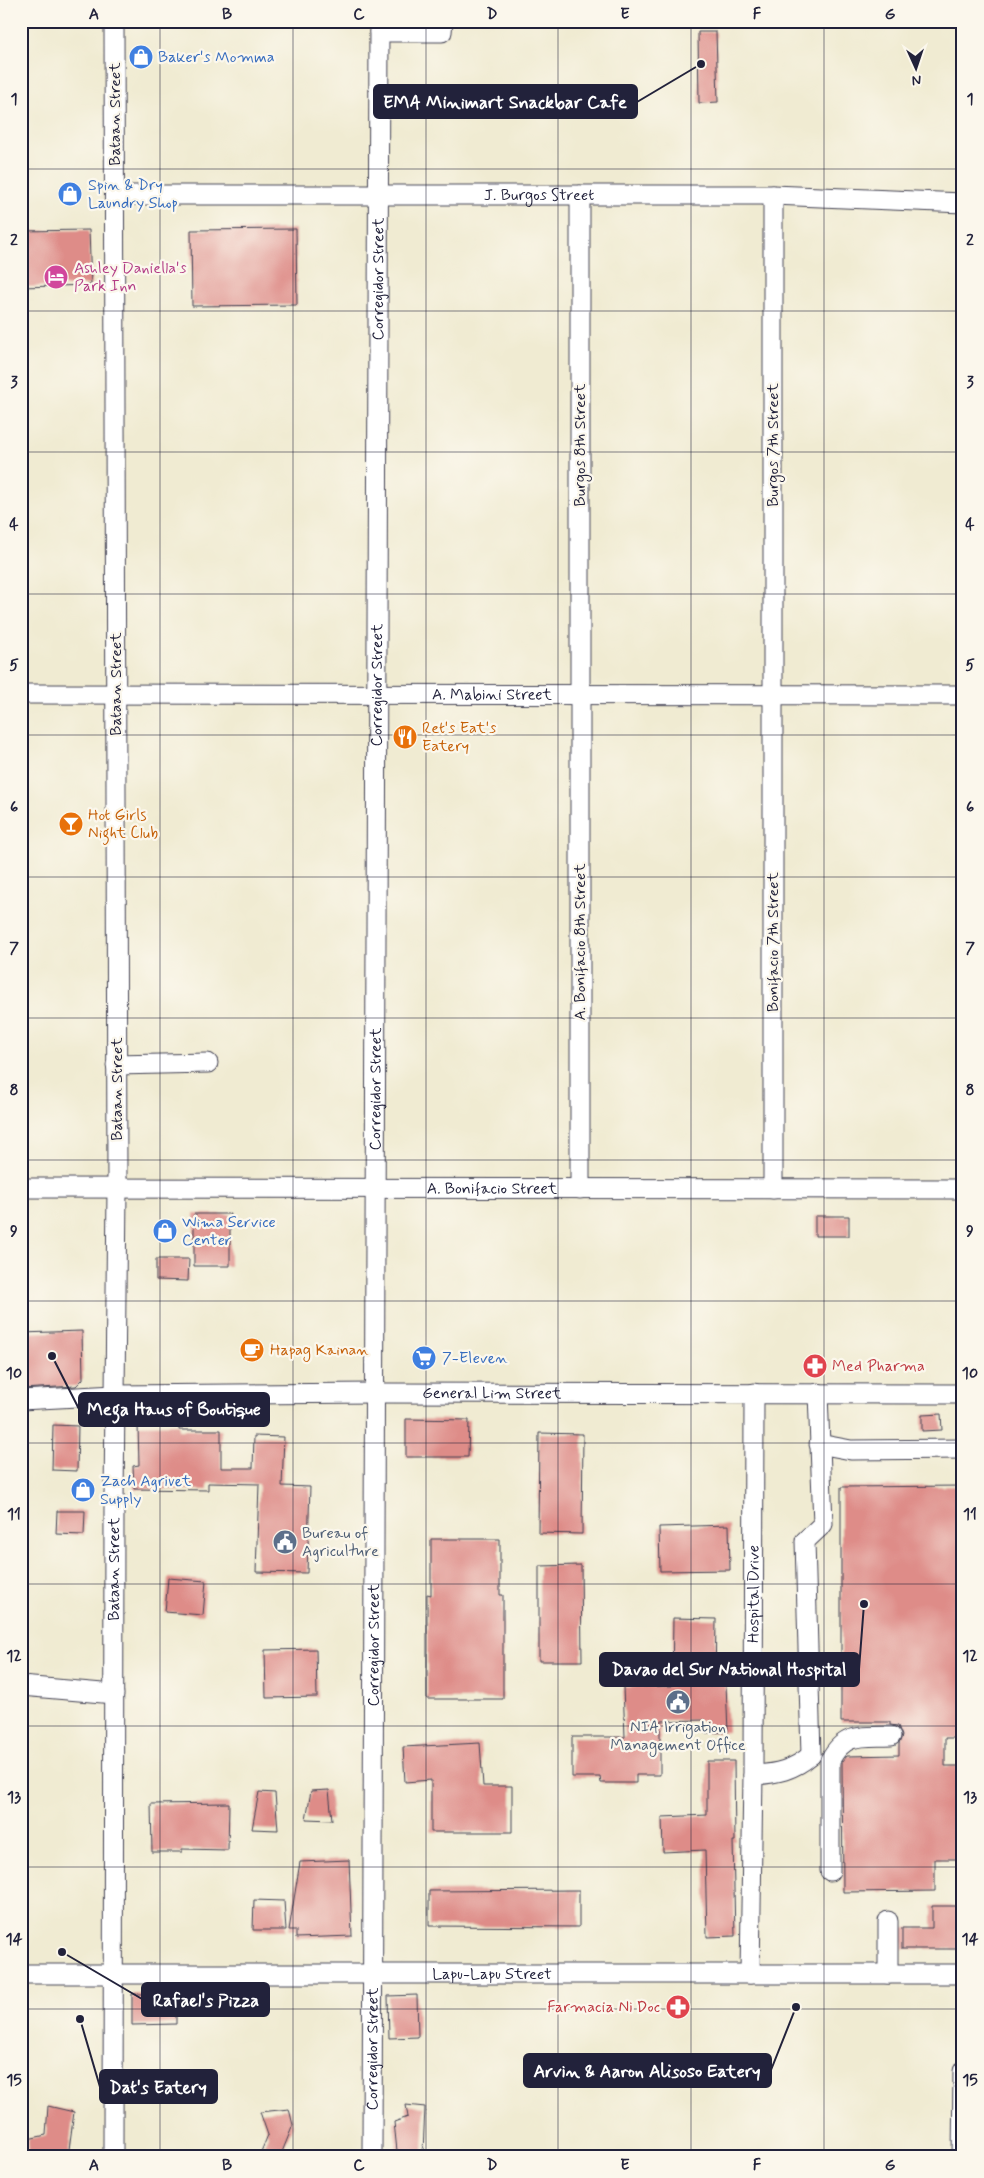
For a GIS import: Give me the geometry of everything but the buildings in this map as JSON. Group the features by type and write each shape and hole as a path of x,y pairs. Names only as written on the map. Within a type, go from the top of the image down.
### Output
{"street":[{"name":"Bataan Street","path":"113,2157 117,1188 114,21"},
{"path":"379,26 442,32 443,21"},
{"name":"Corregidor Street","path":"372,2157 379,26"},
{"name":"J. Burgos Street","path":"115,195 773,195 963,203"},
{"name":"Burgos 8th Street","path":"580,195 580,695"},
{"name":"Burgos 7th Street","path":"773,195 773,695"},
{"name":"A. Mabini Street","path":"21,694 963,696"},
{"name":"A. Bonifacio 8th Street","path":"580,695 580,1189"},
{"name":"Bonifacio 7th Street","path":"773,695 773,1189"},
{"path":"116,1065 208,1063"},
{"name":"A. Bonifacio Street","path":"21,1188 375,1190 963,1189"},
{"name":"General Lim Street","path":"21,1400 115,1396 374,1393 963,1394"},
{"path":"811,1755 805,1541 823,1524 818,1444 818,1393"},
{"name":"Hospital Drive","path":"750,1974 753,1775 754,1394"},
{"path":"818,1444 851,1450 963,1449"},
{"path":"21,1686 114,1694"},
{"path":"830,1871 830,1760 837,1747 850,1738 891,1736"},
{"path":"753,1775 780,1773 804,1761 811,1755"},
{"path":"811,1755 830,1760"},
{"path":"888,1921 888,1974"},
{"name":"Lapu-Lapu Street","path":"21,1974 963,1974"},
{"path":"962,2157 963,2071"}],"place":[{"name":"Baker's Momma","path":"141,57"},
{"name":"EMA Minimart Snackbar Cafe","path":"701,64"},
{"name":"Spin & Dry Laundry Shop","path":"70,194"},
{"name":"Ashley Daniella's Park Inn","path":"56,277"},
{"name":"Ret's Eat's Eatery","path":"405,737"},
{"name":"Hot Girls Night Club","path":"71,824"},
{"name":"Wima Service Center","path":"165,1231"},
{"name":"Hapag Kainan","path":"252,1350"},
{"name":"Mega Haus of Boutique","path":"52,1356"},
{"name":"7-Eleven","path":"424,1358"},
{"name":"Med Pharma","path":"815,1366"},
{"name":"Zach Agrivet Supply","path":"83,1490"},
{"name":"Bureau of Agriculture","path":"285,1542"},
{"name":"Davao del Sur National Hospital","path":"864,1604"},
{"name":"NIA Irrigation Management Office","path":"678,1702"},
{"name":"Rafael's Pizza","path":"62,1952"},
{"name":"Farmacia Ni Doc","path":"678,2007"},
{"name":"Arvin & Aaron Alisoso Eatery","path":"796,2007"},
{"name":"Dat's Eatery","path":"80,2019"}]}
